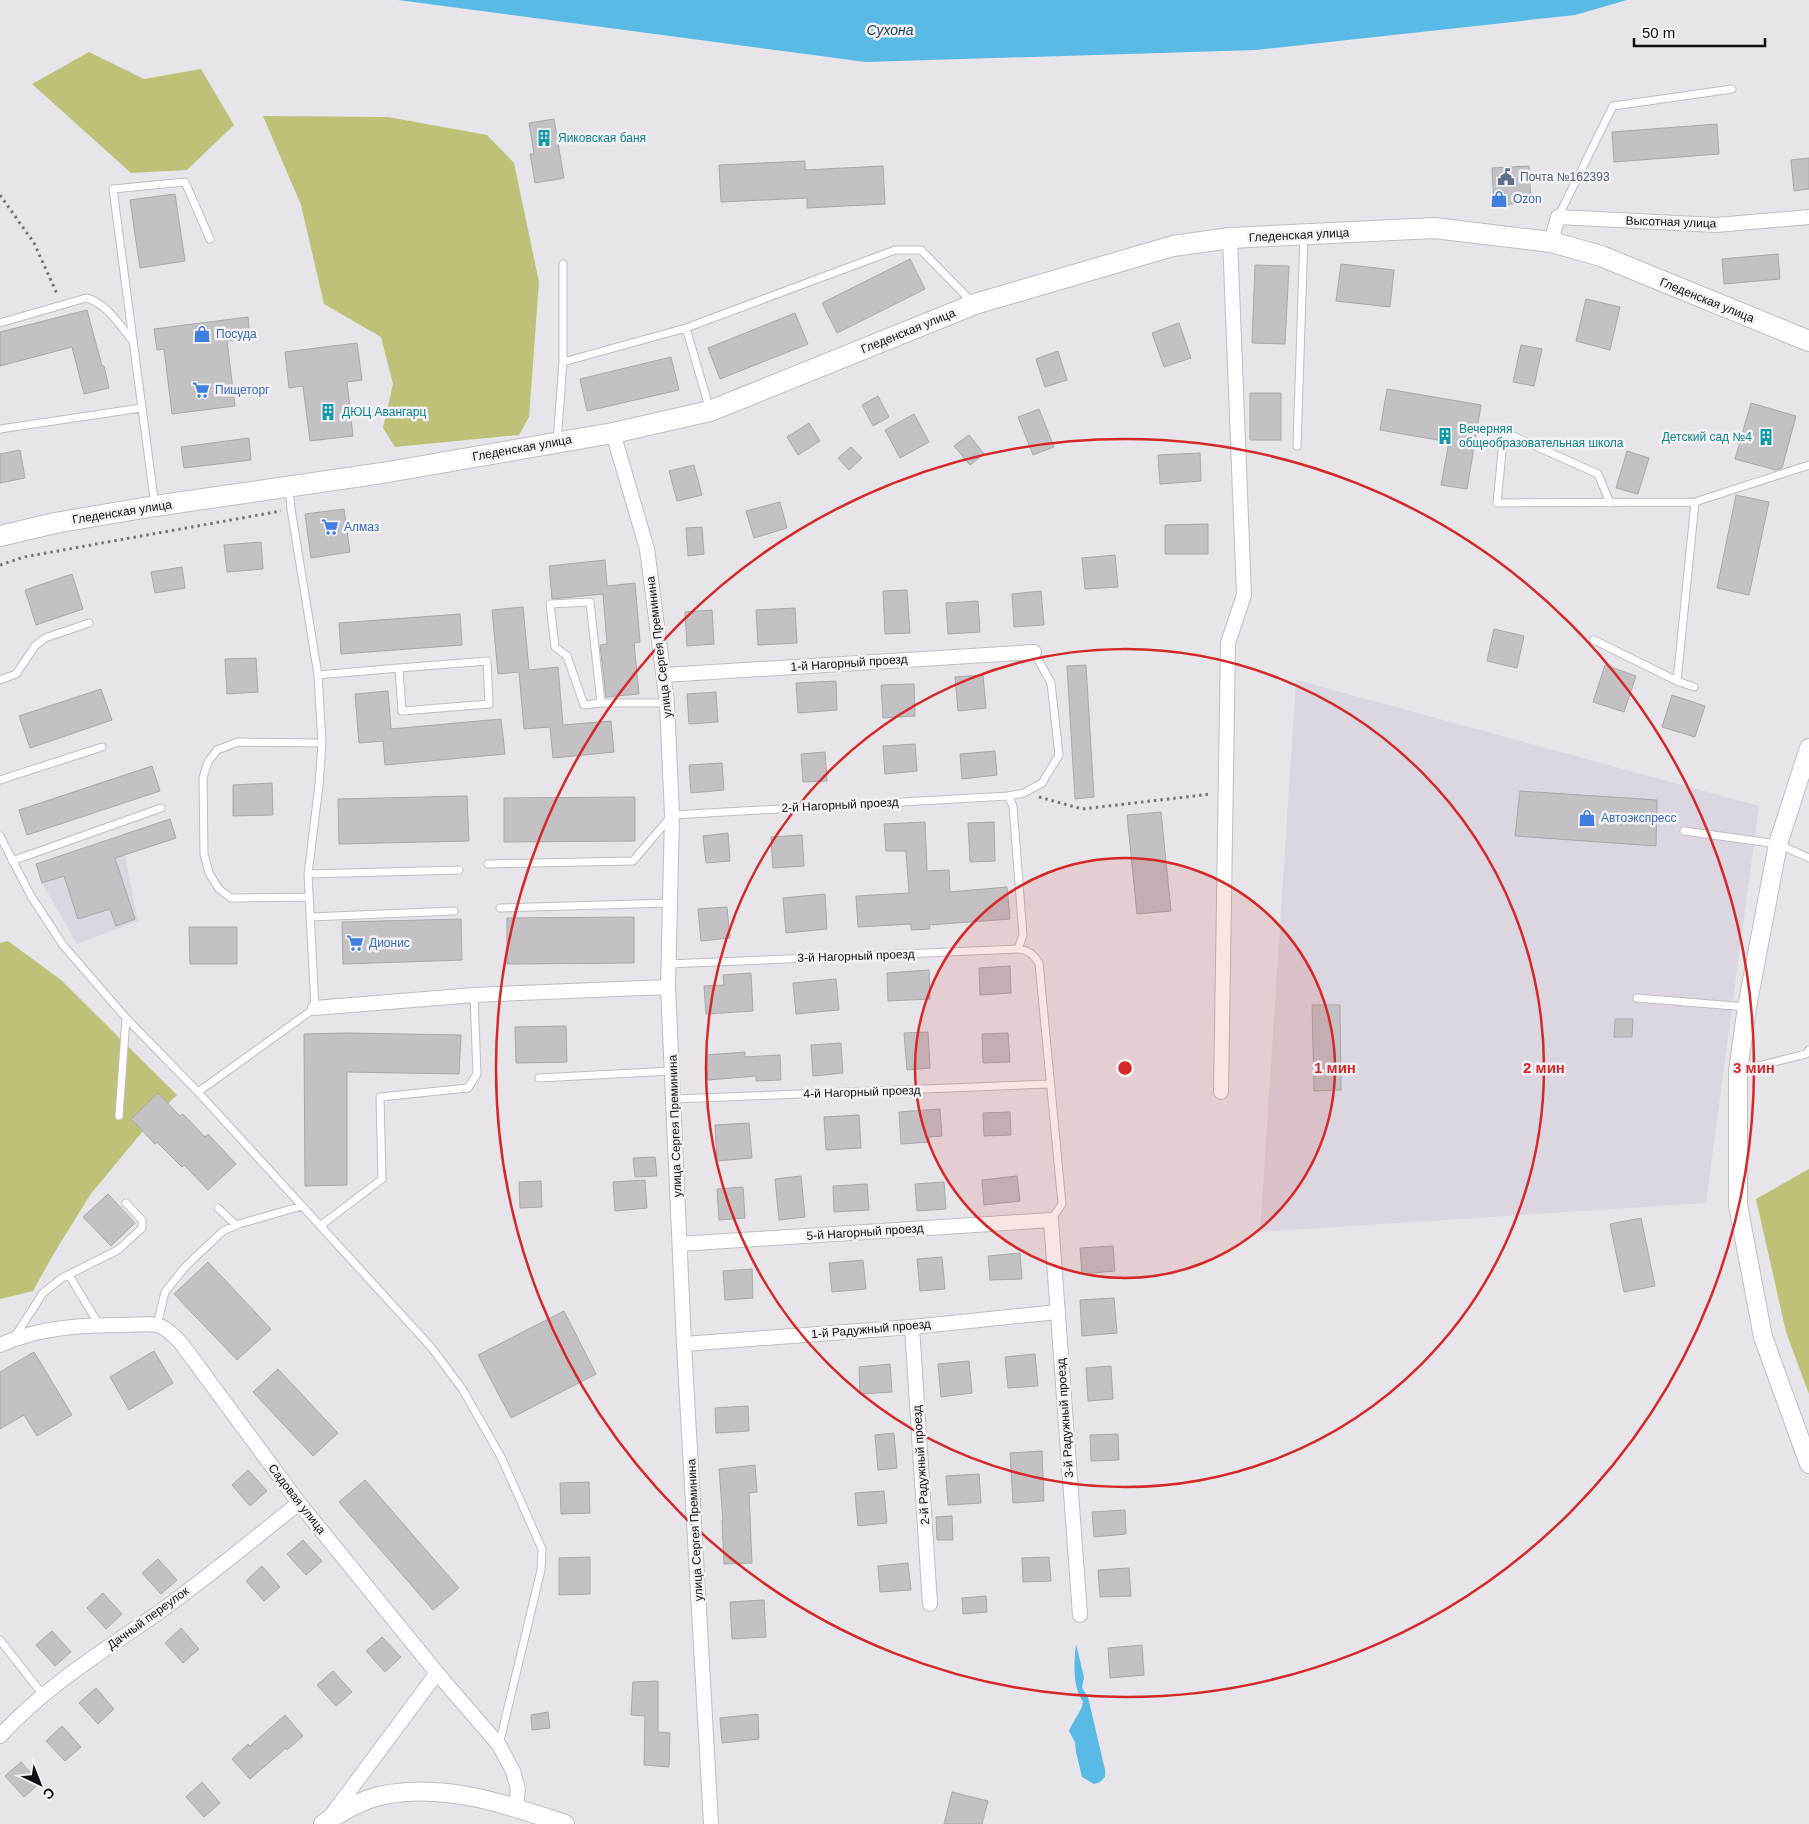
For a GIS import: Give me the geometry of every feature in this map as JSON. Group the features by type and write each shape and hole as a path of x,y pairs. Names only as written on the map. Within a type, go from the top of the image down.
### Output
{"main road":[{"name":"Гледенская улица","path":"0,536 55,523 155,506 382,473 613,433 710,411 975,304 1173,246 1230,238 1434,228 1552,242 1601,256 1809,341"}],"street":[{"name":"Высотная улица","path":"1558,217 1716,225 1809,217"},
{"path":"1552,242 1558,217"},
{"path":"1221,1092 1228,643 1244,595 1230,238"},
{"name":"улица Сергея Преминина","path":"613,433 647,549 665,675 667,703 672,815 668,987 684,1344 711,1824"},
{"name":"1-й Нагорный проезд","path":"665,675 1034,652"},
{"path":"1807,759 1778,844 1747,1007 1738,1071 1738,1205 1764,1337 1809,1464"},
{"path":"315,1008 474,995 668,987"},
{"name":"5-й Нагорный проезд","path":"680,1244 1051,1220"},
{"name":"3-й Радужный проезд","path":"1051,1220 1080,1616"},
{"name":"1-й Радужный проезд","path":"684,1344 912,1326 1057,1312"},
{"path":"0,1345 14,1339 60,1327 157,1325"},
{"name":"Садовая улица","path":"157,1325 171,1333 181,1343 299,1503 437,1673 499,1745 513,1771 518,1789 516,1807"},
{"name":"2-й Радужный проезд","path":"912,1326 930,1604"},
{"name":"Дачный переулок","path":"0,1736 16,1718 68,1674 160,1611 299,1503"},
{"path":"325,1823 437,1673"},
{"path":"325,1823 363,1802 388,1794 425,1791 460,1794 516,1807 565,1824"}],"lane":[{"path":"1558,217 1613,106 1732,89"},
{"path":"155,506 113,189 185,182 210,239"},
{"path":"1296,446 1304,235"},
{"path":"563,362 686,328 895,250 921,250 975,304"},
{"path":"557,442 563,362 563,264"},
{"path":"0,323 86,298 96,300 105,307 133,341"},
{"path":"686,328 710,411"},
{"path":"0,429 141,408"},
{"path":"1610,503 1598,474 1504,432 1497,503 1610,503 1695,502 1809,465"},
{"path":"198,1092 315,1008 308,874 319,785 322,742 318,675 290,509 289,487"},
{"path":"1677,681 1695,502"},
{"path":"602,703 590,602 550,604 555,647 566,656 584,705 602,703 667,703"},
{"path":"0,680 16,674 35,646 45,638 89,623"},
{"path":"1594,640 1677,681 1694,687"},
{"path":"1024,793 1042,783 1059,755 1051,683 1034,652"},
{"path":"318,675 399,668 487,661 489,704 402,710 399,668"},
{"path":"309,897 231,898 219,889 209,873 204,854 203,778 208,762 217,750 238,742 322,742"},
{"path":"0,780 102,747"},
{"name":"2-й Нагорный проезд","path":"672,815 1008,796 1024,793"},
{"path":"1008,796 1013,806 1023,935 1018,948 1026,950 1039,963 1062,1204 1051,1220"},
{"path":"12,861 161,808"},
{"path":"488,864 633,861 672,815"},
{"path":"1684,831 1778,844 1809,858"},
{"path":"0,836 45,920 63,945 126,1018 198,1092 431,1347 463,1390 501,1456 542,1550 541,1570 499,1745"},
{"path":"308,874 459,870"},
{"path":"500,908 670,903"},
{"path":"310,917 454,911"},
{"name":"3-й Нагорный проезд","path":"668,964 1018,948"},
{"path":"320,1226 382,1179 380,1097 468,1088 477,1074 474,995"},
{"path":"1637,998 1747,1007"},
{"path":"119,1116 126,1018"},
{"path":"1738,1071 1808,1053"},
{"path":"539,1078 673,1070"},
{"name":"4-й Нагорный проезд","path":"674,1099 1050,1084"},
{"path":"14,1339 43,1293 62,1278 118,1250 142,1228 142,1220 126,1203"},
{"path":"157,1325 166,1292 185,1267 223,1231 302,1206"},
{"path":"218,1208 236,1226"},
{"path":"69,1275 99,1325"},
{"path":"0,1640 43,1695"}],"path":[{"path":"0,195 34,244 63,305"},
{"path":"0,565 24,558 290,509"},
{"path":"1024,793 1082,809 1225,793"}],"shaded area":[{"path":"1296,680 1759,806 1706,1203 1260,1232"},
{"path":"125,855 138,921 77,944 42,883"}],"green space":[{"path":"89,52 144,79 201,69 234,125 187,170 131,173 32,84"},
{"path":"263,116 388,117 487,135 514,163 539,282 529,417 519,435 395,447 383,428 393,384 381,337 324,304 301,205"},
{"path":"8,941 61,980 177,1095 157,1114 90,1195 33,1291 0,1299 0,943"},
{"path":"1809,1169 1809,1394 1786,1332 1756,1199"}],"water":[{"name":"Сухона","path":"398,0 1627,0 1575,15 1256,50 866,62"},
{"path":"1076,1644 1084,1677 1082,1688 1088,1697 1105,1770 1105,1777 1100,1782 1094,1784 1082,1777 1075,1742 1069,1731 1081,1710 1083,1702 1079,1696 1075,1681"}],"building":[{"name":"Яиковская баня","path":"554,119 564,178 535,183 530,154 534,154 529,123"},
{"path":"1717,124 1719,154 1614,162 1612,132"},
{"path":"1809,158 1809,189 1794,191 1791,160"},
{"path":"805,161 805,170 883,166 885,204 807,208 807,198 721,202 719,165"},
{"path":"1529,166 1531,203 1494,205 1492,168"},
{"path":"175,194 185,261 140,268 130,200"},
{"path":"1778,254 1780,279 1724,284 1722,259"},
{"path":"910,259 925,289 837,333 822,303"},
{"path":"1341,264 1394,270 1390,307 1336,301"},
{"path":"1255,265 1289,266 1285,344 1252,343"},
{"path":"1586,299 1620,307 1610,350 1576,341"},
{"path":"87,310 109,388 84,394 72,347 0,366 0,332"},
{"path":"795,313 808,344 720,379 708,348"},
{"path":"248,317 250,338 227,341 235,406 172,414 164,349 157,350 154,329"},
{"path":"1179,323 1191,358 1164,367 1152,333"},
{"name":"ДЮЦ Авангарц","path":"357,343 362,380 347,382 353,436 310,441 303,386 289,388 285,352"},
{"path":"1521,345 1542,349 1534,386 1513,382"},
{"path":"1058,351 1067,380 1045,387 1036,359"},
{"path":"671,357 679,390 587,411 580,379"},
{"name":"Вечерняя общеобразовательная школа","path":"1387,389 1481,405 1467,489 1441,485 1449,442 1380,430"},
{"path":"1250,393 1281,393 1281,440 1250,440"},
{"path":"878,396 889,417 873,426 862,405"},
{"name":"Детский сад №4","path":"1751,403 1796,416 1782,468 1776,470 1735,459"},
{"path":"1039,409 1054,447 1033,455 1018,417"},
{"path":"914,414 929,442 900,458 885,430"},
{"path":"809,423 820,441 798,455 787,437"},
{"path":"969,435 984,454 970,465 954,446"},
{"path":"249,438 251,460 184,468 181,447"},
{"path":"851,447 862,458 849,470 838,458"},
{"path":"20,450 25,478 0,483 0,454"},
{"path":"1627,451 1649,458 1638,494 1616,488"},
{"path":"1200,453 1201,481 1160,484 1158,455"},
{"path":"694,465 702,495 677,501 669,471"},
{"path":"1736,495 1769,502 1749,595 1717,588"},
{"path":"780,502 787,528 754,538 746,511"},
{"path":"344,509 350,552 311,558 305,514"},
{"path":"1208,524 1208,554 1165,554 1165,525"},
{"path":"702,527 704,554 688,556 686,528"},
{"path":"261,542 263,569 227,572 224,545"},
{"path":"1115,555 1118,587 1085,589 1082,558"},
{"path":"605,560 607,586 635,583 640,642 634,643 639,694 606,697 600,645 607,644 603,594 552,599 549,566"},
{"path":"182,567 185,588 155,593 151,572"},
{"path":"72,574 83,609 36,625 25,590"},
{"path":"907,590 910,633 885,634 883,591"},
{"path":"1041,591 1044,625 1014,627 1012,594"},
{"path":"978,601 980,632 948,634 946,603"},
{"path":"523,607 529,670 558,667 563,725 611,721 614,752 553,758 550,727 524,729 519,672 498,674 492,610"},
{"path":"795,608 797,643 758,645 756,610"},
{"path":"712,610 714,644 687,646 685,612"},
{"path":"460,614 462,645 341,654 339,623"},
{"path":"1494,629 1524,636 1517,668 1487,661"},
{"path":"256,658 258,692 227,694 225,659"},
{"path":"1086,665 1094,797 1075,799 1067,666"},
{"path":"1605,665 1636,676 1624,712 1593,702"},
{"path":"983,675 986,708 958,711 955,677"},
{"path":"836,681 837,710 798,713 796,683"},
{"path":"914,684 915,716 883,718 881,685"},
{"path":"101,689 112,720 30,748 19,716"},
{"path":"388,691 391,729 501,719 505,754 385,765 383,741 359,743 355,694"},
{"path":"716,692 718,722 689,724 687,694"},
{"path":"1672,695 1705,706 1695,737 1662,727"},
{"path":"915,744 917,771 885,774 883,746"},
{"path":"995,751 997,775 962,779 960,754"},
{"path":"825,752 827,781 803,782 801,754"},
{"path":"722,763 724,790 691,793 689,765"},
{"path":"152,766 160,791 27,835 19,810"},
{"path":"272,783 273,815 233,816 233,785"},
{"name":"Автоэкспресс","path":"1520,791 1657,800 1656,846 1515,836"},
{"path":"467,796 469,841 339,844 338,799"},
{"path":"635,797 635,841 504,842 504,798"},
{"path":"1161,812 1171,911 1137,914 1127,815"},
{"path":"170,819 176,838 115,858 135,919 116,926 110,909 78,919 64,876 42,883 36,864"},
{"path":"925,822 927,871 949,870 950,892 1007,887 1010,919 929,925 930,929 911,930 911,924 858,927 856,896 909,893 906,851 886,851 884,824"},
{"path":"994,822 995,861 970,862 968,823"},
{"path":"728,833 730,861 706,863 703,836"},
{"path":"802,835 804,866 773,868 771,837"},
{"path":"825,894 827,929 786,933 783,898"},
{"path":"727,907 730,938 701,941 698,909"},
{"path":"634,917 634,963 507,964 507,918"},
{"path":"461,919 462,960 343,964 342,922"},
{"path":"189,927 237,927 237,964 190,964"},
{"path":"1010,966 1011,993 980,995 979,968"},
{"path":"929,970 930,999 888,1001 887,973"},
{"path":"751,973 753,1011 706,1014 704,986 724,985 723,975"},
{"path":"836,979 839,1010 796,1014 793,983"},
{"path":"1312,1005 1340,1005 1341,1090 1314,1091"},
{"path":"1615,1019 1633,1019 1632,1037 1614,1037"},
{"path":"566,1026 567,1062 516,1063 515,1027"},
{"path":"928,1032 930,1068 907,1070 904,1033"},
{"path":"1008,1033 1010,1062 983,1063 982,1034"},
{"path":"304,1034 461,1035 459,1074 347,1072 347,1185 305,1186"},
{"path":"841,1043 843,1073 813,1076 811,1045"},
{"path":"745,1052 745,1057 780,1055 781,1080 756,1081 756,1076 708,1080 706,1055"},
{"path":"158,1093 180,1116 183,1114 205,1137 208,1134 236,1164 208,1190 184,1165 182,1167 157,1142 155,1144 131,1119"},
{"path":"940,1109 942,1136 929,1137 929,1142 901,1144 899,1112"},
{"path":"1010,1112 1011,1135 984,1136 983,1113"},
{"path":"859,1115 861,1148 826,1150 824,1117"},
{"path":"749,1123 752,1158 717,1161 715,1125"},
{"path":"655,1157 657,1176 635,1177 633,1158"},
{"path":"801,1176 805,1217 779,1220 775,1179"},
{"path":"1017,1176 1020,1201 984,1205 982,1180"},
{"path":"645,1180 647,1208 615,1211 613,1182"},
{"path":"541,1181 542,1207 520,1208 519,1182"},
{"path":"944,1182 946,1209 917,1211 915,1184"},
{"path":"867,1184 869,1210 834,1212 833,1186"},
{"path":"743,1187 745,1218 719,1220 717,1189"},
{"path":"108,1194 135,1223 111,1246 83,1217"},
{"path":"1641,1218 1655,1286 1624,1292 1610,1224"},
{"path":"1113,1246 1115,1271 1082,1274 1080,1248"},
{"path":"1020,1253 1022,1279 990,1280 988,1256"},
{"path":"942,1257 945,1289 920,1291 917,1259"},
{"path":"863,1260 866,1289 832,1292 829,1263"},
{"path":"208,1262 271,1329 237,1360 174,1294"},
{"path":"752,1269 753,1298 725,1300 723,1271"},
{"path":"1114,1298 1117,1333 1082,1336 1080,1300"},
{"path":"564,1311 596,1374 511,1418 478,1355"},
{"path":"154,1351 173,1383 129,1410 110,1377"},
{"path":"34,1352 72,1415 37,1436 24,1415 0,1429 0,1372"},
{"path":"1035,1354 1038,1386 1008,1388 1005,1357"},
{"path":"969,1361 972,1393 941,1397 938,1364"},
{"path":"890,1364 892,1392 860,1394 859,1367"},
{"path":"1111,1366 1113,1399 1088,1401 1086,1368"},
{"path":"278,1369 338,1433 313,1456 253,1392"},
{"path":"748,1406 749,1431 716,1433 715,1408"},
{"path":"894,1433 897,1468 878,1470 875,1435"},
{"path":"1118,1434 1119,1460 1091,1461 1090,1435"},
{"path":"1042,1451 1044,1501 1013,1503 1010,1453"},
{"path":"755,1465 757,1492 749,1493 752,1563 724,1564 719,1469"},
{"path":"248,1470 267,1491 250,1506 232,1485"},
{"path":"979,1474 981,1503 948,1505 946,1476"},
{"path":"365,1480 459,1588 433,1610 339,1502"},
{"path":"589,1482 590,1513 561,1514 560,1483"},
{"path":"884,1491 887,1523 858,1526 855,1493"},
{"path":"1125,1510 1126,1534 1094,1537 1092,1512"},
{"path":"952,1516 953,1540 937,1540 936,1517"},
{"path":"303,1540 322,1561 306,1575 287,1554"},
{"path":"590,1557 590,1594 559,1595 559,1558"},
{"path":"1049,1557 1051,1581 1023,1582 1022,1558"},
{"path":"158,1559 177,1580 161,1594 142,1573"},
{"path":"908,1563 911,1590 880,1592 878,1566"},
{"path":"262,1566 280,1587 264,1601 246,1581"},
{"path":"1129,1568 1131,1596 1100,1597 1098,1570"},
{"path":"103,1593 122,1614 106,1629 87,1608"},
{"path":"986,1596 987,1612 963,1614 962,1598"},
{"path":"764,1600 766,1637 732,1639 730,1602"},
{"path":"181,1628 199,1649 183,1663 165,1643"},
{"path":"52,1631 71,1652 55,1666 36,1645"},
{"path":"382,1637 401,1657 385,1672 366,1651"},
{"path":"1142,1645 1144,1675 1110,1678 1108,1648"},
{"path":"333,1671 352,1692 336,1706 317,1685"},
{"path":"658,1681 658,1732 670,1733 669,1767 644,1765 645,1716 631,1715 633,1682"},
{"path":"96,1688 114,1709 98,1724 79,1703"},
{"path":"548,1712 550,1728 532,1730 531,1715"},
{"path":"758,1714 759,1739 722,1743 720,1718"},
{"path":"285,1715 303,1736 250,1779 232,1759"},
{"path":"62,1726 81,1747 65,1761 46,1741"},
{"path":"21,1762 40,1783 24,1797 5,1776"},
{"path":"202,1782 220,1803 204,1817 186,1797"},
{"path":"952,1792 988,1801 982,1824 944,1824"}],"place":[{"name":"Яиковская баня","path":"544,138"},
{"name":"Почта №162393","path":"1506,177"},
{"name":"Ozon","path":"1499,199"},
{"name":"Посуда","path":"202,334"},
{"name":"Пищеторг","path":"201,390"},
{"name":"ДЮЦ Авангарц","path":"328,412"},
{"name":"Вечерняя общеобразовательная школа","path":"1445,436"},
{"name":"Детский сад №4","path":"1766,437"},
{"name":"Алмаз","path":"330,527"},
{"name":"Автоэкспресс","path":"1587,818"},
{"name":"Дионис","path":"355,943"}]}
